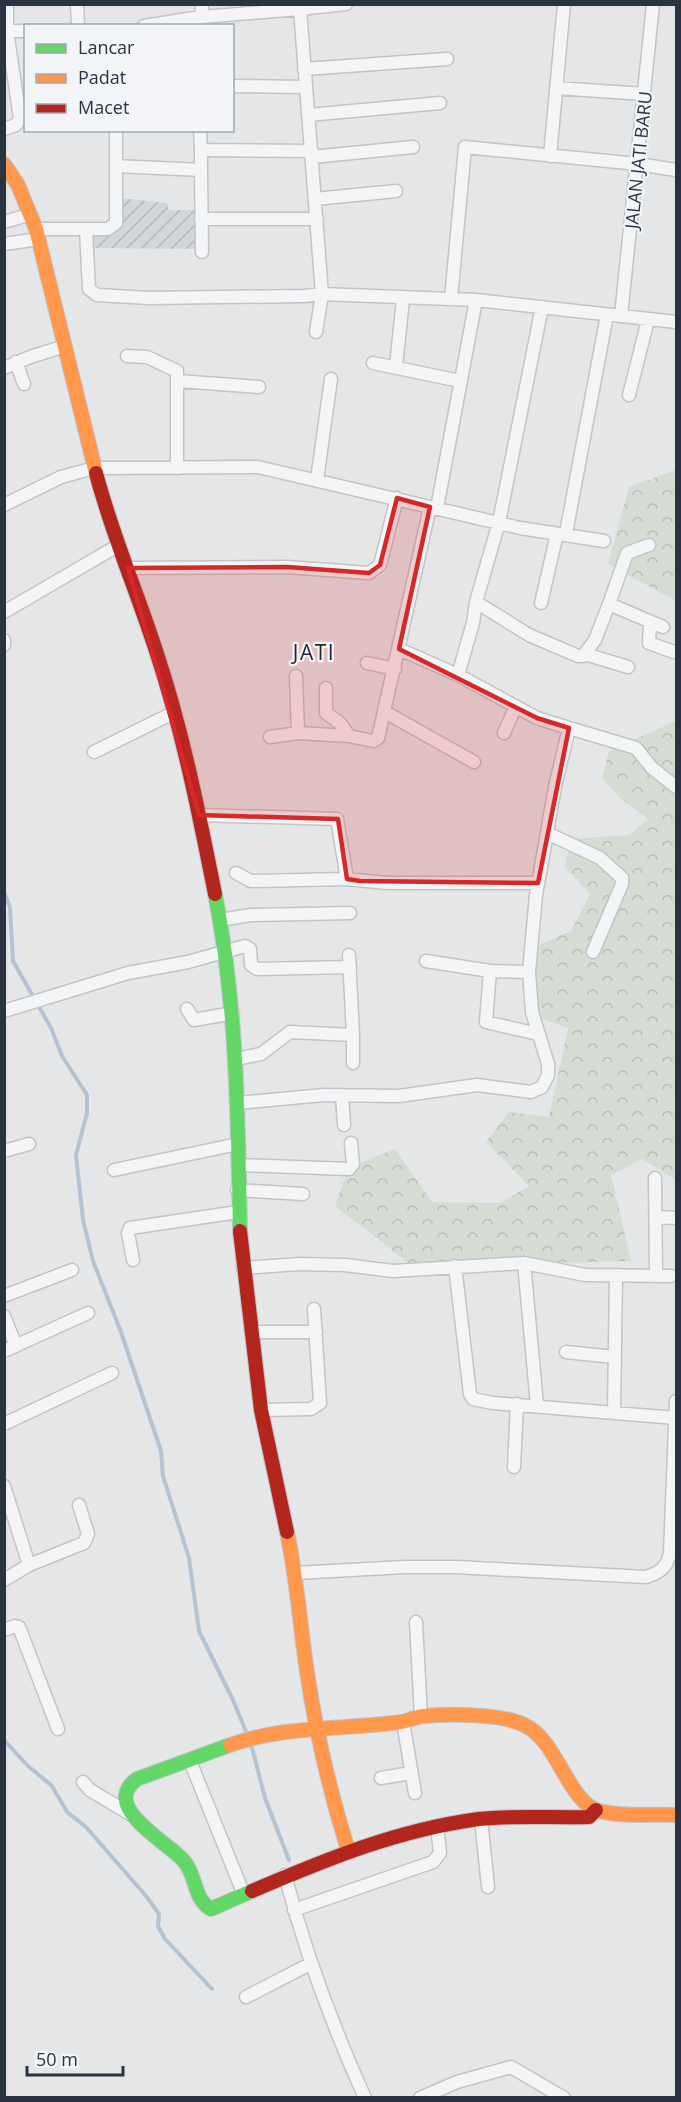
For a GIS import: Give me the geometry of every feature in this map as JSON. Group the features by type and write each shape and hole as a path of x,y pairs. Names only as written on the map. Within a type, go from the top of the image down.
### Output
{"street":[{"path":"4,129 16,125 20,118 7,31 7,4"},
{"path":"77,4 78,24"},
{"path":"155,24 201,16 346,4"},
{"path":"550,156 564,4"},
{"name":"JALAN JATI BARU","path":"621,316 653,4"},
{"path":"300,9 322,294 316,332"},
{"path":"7,31 24,31"},
{"path":"304,69 447,59"},
{"path":"234,86 305,87"},
{"path":"556,87 644,94"},
{"path":"308,115 440,103"},
{"path":"4,244 37,234 108,229 116,223 116,132"},
{"path":"200,132 202,252"},
{"path":"201,150 312,154 413,147"},
{"path":"451,299 464,148 638,164 676,170"},
{"path":"4,164 18,185 37,234 94,468 158,656 199,815 226,950 233,1013 238,1103 238,1212 261,1410 296,1573 307,1673 329,1789 348,1850"},
{"path":"116,166 201,170"},
{"path":"315,199 396,191"},
{"path":"4,222 31,214"},
{"path":"201,219 317,219"},
{"path":"86,229 90,289 97,295 149,298 322,294 403,299 476,300 676,322"},
{"path":"396,366 403,299"},
{"path":"270,737 298,733 349,736 375,741 385,712 434,507 476,300"},
{"path":"458,675 473,623 476,602 500,522 542,307"},
{"path":"541,603 562,534 607,315"},
{"path":"629,395 648,320"},
{"path":"24,384 10,365 65,346"},
{"path":"127,356 147,357 173,367 177,371 177,468"},
{"path":"374,363 460,381"},
{"path":"317,480 331,379"},
{"path":"178,381 259,387"},
{"path":"4,505 61,477 94,468 258,466 500,522 604,541"},
{"path":"128,568 287,567 375,572 380,565 397,498"},
{"path":"4,612 119,545"},
{"path":"585,654 595,640 627,553 649,545"},
{"path":"476,602 551,647 578,656 585,654 628,667"},
{"path":"609,604 663,627"},
{"path":"650,622 649,643 674,652"},
{"path":"4,640 4,645"},
{"path":"399,649 458,675 515,708 569,728 636,748 657,772 676,787"},
{"path":"367,663 395,669"},
{"path":"296,676 298,733"},
{"path":"326,688 326,712 340,723 349,736"},
{"path":"504,732 515,708"},
{"path":"385,712 474,762"},
{"path":"94,752 173,713"},
{"path":"238,1103 342,1095 399,1096 477,1085 531,1092 538,1090 548,1075 548,1064 532,1012 529,972 538,883 569,728"},
{"path":"199,815 336,819 346,879"},
{"path":"547,833 600,858 622,878 622,884 593,952"},
{"path":"236,873 251,882 346,879 387,883 538,883"},
{"path":"220,920 251,915 350,913"},
{"path":"4,1011 128,973 188,962 247,946 250,950 251,965 257,969 350,961 353,1063"},
{"path":"426,961 490,972 529,972"},
{"path":"490,972 486,1022 538,1034"},
{"path":"187,1009 194,1020 233,1013"},
{"path":"236,1059 261,1054 290,1032 353,1035"},
{"path":"342,1095 344,1125"},
{"path":"238,1165 349,1169 353,1164 351,1143"},
{"path":"4,1151 29,1144"},
{"path":"114,1170 238,1144"},
{"path":"655,1178 656,1276"},
{"path":"237,1190 303,1194"},
{"path":"133,1260 128,1233 130,1228 238,1212"},
{"path":"657,1216 676,1218"},
{"path":"243,1268 299,1264 345,1265 393,1271 524,1263 569,1273 671,1276"},
{"path":"524,1263 537,1405"},
{"path":"455,1266 470,1394 477,1401 675,1418"},
{"path":"4,1296 72,1270"},
{"path":"614,1412 616,1275"},
{"path":"261,1410 311,1409 318,1406 322,1399 314,1309"},
{"path":"4,1316 10,1348 88,1313"},
{"path":"251,1332 316,1332"},
{"path":"566,1352 614,1357"},
{"path":"4,1424 112,1374"},
{"path":"296,1573 414,1567 536,1569 646,1576 663,1569 668,1561 673,1533 676,1401"},
{"path":"514,1467 517,1404"},
{"path":"4,1486 29,1565"},
{"path":"4,1580 29,1565 84,1543 88,1534 79,1505"},
{"path":"416,1622 421,1716"},
{"path":"4,1630 15,1626 19,1628 58,1729"},
{"path":"131,1815 125,1796 129,1783 255,1736 318,1727 403,1722 421,1716 512,1719 529,1727 553,1752 579,1796 597,1810 612,1813 676,1815"},
{"path":"403,1722 415,1793"},
{"path":"190,1761 244,1894"},
{"path":"381,1778 411,1773"},
{"path":"83,1782 90,1790 131,1815 185,1863 191,1871 200,1901 206,1907 217,1908 285,1875 348,1850 437,1826 480,1819 589,1817 597,1810"},
{"path":"480,1819 488,1887"},
{"path":"294,1910 433,1862 440,1853 437,1826"},
{"path":"285,1875 310,1964 339,2039 365,2097"},
{"path":"246,1997 310,1964"},
{"path":"420,2097 458,2082 511,2067 564,2097"}],"highlighted area":[{"path":"397,498 430,507 399,649 537,718 569,728 538,883 347,879 338,819 199,815 128,568 287,567 369,573 380,565"}],"shaded area":[{"path":"120,198 167,203 169,210 198,210 197,249 95,248 92,226 117,227"}],"green space":[{"path":"676,470 676,601 608,564 629,487"},
{"path":"676,721 676,1180 642,1159 611,1175 631,1261 414,1267 335,1206 349,1167 395,1149 432,1202 501,1203 529,1186 486,1142 509,1112 549,1117 568,1028 531,1015 539,945 571,931 590,894 565,867 571,839 629,835 648,819 620,798 602,778 609,751"}],"waterway":[{"path":"4,891 10,908 13,961 51,1028 62,1056 87,1095 87,1113 76,1155 83,1220 93,1261 121,1332 161,1451 163,1476 189,1558 199,1631 247,1734"},
{"path":"4,1740 27,1765 52,1786 67,1812 86,1827 146,1896 159,1914 158,1926 165,1939 212,1989"},
{"path":"251,1744 265,1798 289,1860"}],"traffic: fast":[{"path":"215,894 232,1019 240,1231"},
{"path":"230,1745 137,1779 127,1790 126,1801 140,1823 184,1861 205,1905 211,1909 252,1891"}],"traffic: slow":[{"path":"4,164 18,185 36,229 96,473"},
{"path":"287,1532 319,1740 348,1850"},
{"path":"230,1745 272,1734 401,1722 423,1716 461,1715 504,1719 526,1726 537,1734 547,1745 579,1796 588,1805 599,1811 618,1814 676,1815"}],"traffic: jam":[{"path":"96,473 175,713 215,894"},
{"path":"240,1231 261,1410 287,1532"},
{"path":"252,1891 335,1857 419,1830 479,1819 589,1817 596,1810"}],"district":[{"name":"JATI","path":"314,652"}]}
